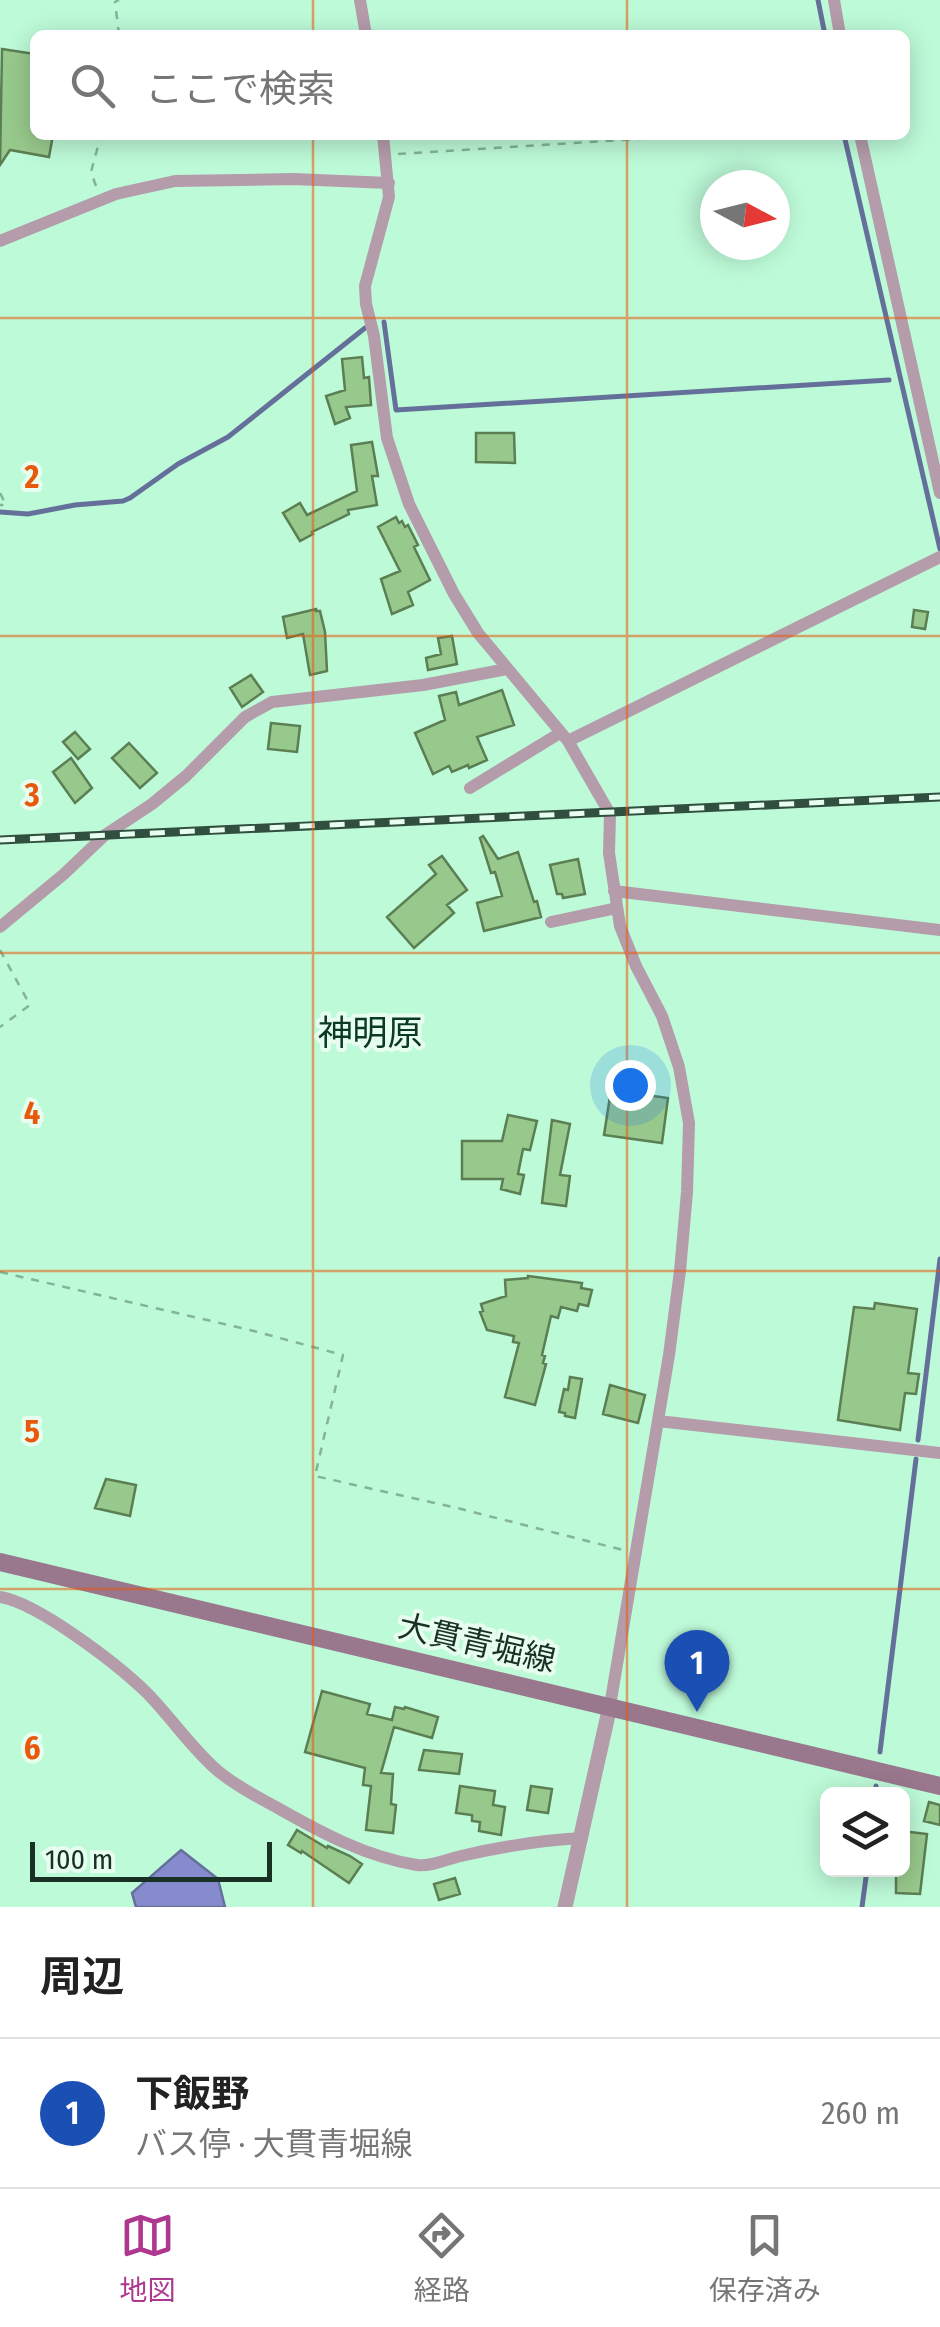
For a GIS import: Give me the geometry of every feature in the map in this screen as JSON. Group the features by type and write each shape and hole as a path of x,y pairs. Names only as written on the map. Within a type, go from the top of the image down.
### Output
{"main road":[{"name":"大貫青堀線","path":"0,1562 940,1786"}],"street":[{"path":"360,0 365,30"},
{"path":"834,0 839,30"},
{"path":"384,140 389,198 365,286 387,438 408,504 478,633 564,737 610,814 609,854 620,926 662,1016 679,1066 689,1123 680,1271 658,1421 610,1706 566,1907"},
{"path":"861,140 940,493"},
{"path":"0,242 116,194 175,181 293,179 389,183"},
{"path":"470,788 564,737 940,556"},
{"path":"0,927 64,874 104,834 152,804 186,776 245,717 272,702 424,685 508,669"},
{"path":"614,891 940,930"},
{"path":"551,922 617,908"},
{"path":"658,1421 940,1453"},
{"path":"0,1597 12,1599 98,1652 146,1692 218,1771 274,1806 352,1846 423,1866 459,1856 582,1838"}],"path":[{"path":"118,30 115,2 119,0"},
{"path":"100,140 91,172 100,200"},
{"path":"386,155 623,140"},
{"path":"0,493 6,505 0,506"},
{"path":"0,950 30,1005 0,1027"},
{"path":"0,1272 343,1355 316,1476 636,1553"}],"water":[{"path":"181,1850 218,1879 225,1907 136,1907 132,1893"}],"building":[{"path":"2,49 30,53 30,140 52,140 49,157 10,150 0,165"},
{"path":"362,357 364,378 369,377 371,405 346,407 350,418 335,424 326,396 345,390 342,359"},
{"path":"476,433 514,433 515,463 476,462"},
{"path":"372,442 378,476 372,476 377,505 348,510 349,514 300,541 283,513 300,503 307,515 357,491 351,445"},
{"path":"396,517 405,527 408,525 430,580 408,592 413,605 392,614 381,579 400,571 378,527"},
{"path":"316,609 325,632 327,671 310,675 303,634 287,638 283,617"},
{"path":"914,610 928,612 925,629 912,627"},
{"path":"452,636 457,664 428,670 426,658 441,654 438,638"},
{"path":"251,675 263,692 242,707 230,688"},
{"path":"502,690 514,725 477,737 487,760 452,772 449,766 433,774 415,733 445,720 439,696 456,692 459,705"},
{"path":"271,723 300,726 297,752 268,749"},
{"path":"75,732 90,749 78,759 63,742"},
{"path":"129,743 157,773 140,788 112,758"},
{"path":"71,758 92,788 75,803 53,772"},
{"path":"483,836 498,859 518,852 541,917 484,931 477,903 502,896 495,872 491,873 480,838"},
{"path":"442,856 467,890 447,905 454,913 414,948 387,917 436,874 429,865"},
{"path":"578,859 585,894 563,898 557,894 550,865"},
{"path":"611,1090 668,1098 662,1143 604,1135"},
{"path":"508,1115 537,1121 530,1150 523,1149 518,1174 524,1175 520,1194 501,1189 503,1179 462,1179 462,1141 502,1141"},
{"path":"552,1120 570,1124 560,1175 570,1176 566,1206 542,1203"},
{"path":"528,1276 582,1283 581,1288 592,1290 588,1306 579,1304 577,1311 561,1307 558,1318 551,1316 542,1355 546,1364 535,1405 505,1397 519,1343 513,1342 514,1336 487,1330 480,1312 481,1304 506,1296 505,1280"},
{"path":"875,1303 917,1309 908,1373 919,1374 916,1394 905,1393 900,1430 838,1420 854,1307 874,1309"},
{"path":"570,1377 582,1379 575,1418 559,1412"},
{"path":"610,1385 645,1395 638,1423 603,1414"},
{"path":"106,1479 136,1485 130,1516 95,1508"},
{"path":"322,1691 370,1704 367,1714 392,1720 395,1707 438,1717 432,1738 394,1727 381,1773 393,1774 393,1833 366,1830 371,1786 363,1785 365,1768 305,1752"},
{"path":"424,1750 462,1754 459,1774 419,1770"},
{"path":"460,1786 495,1791 493,1805 505,1807 501,1835 479,1831 480,1822 472,1821 472,1815 456,1813"},
{"path":"531,1786 552,1789 548,1813 527,1810"},
{"path":"929,1802 940,1805 940,1825 924,1821"},
{"path":"297,1830 362,1864 349,1883 288,1845"},
{"path":"910,1832 927,1834 920,1894 896,1893 896,1877 910,1877"},
{"path":"455,1878 460,1894 439,1900 434,1884"}],"waterway":[{"path":"818,0 824,30"},
{"path":"845,140 940,549"},
{"path":"384,322 396,410 889,380"},
{"path":"0,512 28,514 130,498 178,464 228,437 365,328"},
{"path":"918,1440 940,1259"},
{"path":"880,1752 916,1459"},
{"path":"862,1907 866,1877"}],"railway":[{"path":"0,840 940,797"}],"place":[{"name":"下飯野","path":"697,1712"}],"district":[{"name":"神明原","path":"370,1033"}]}
